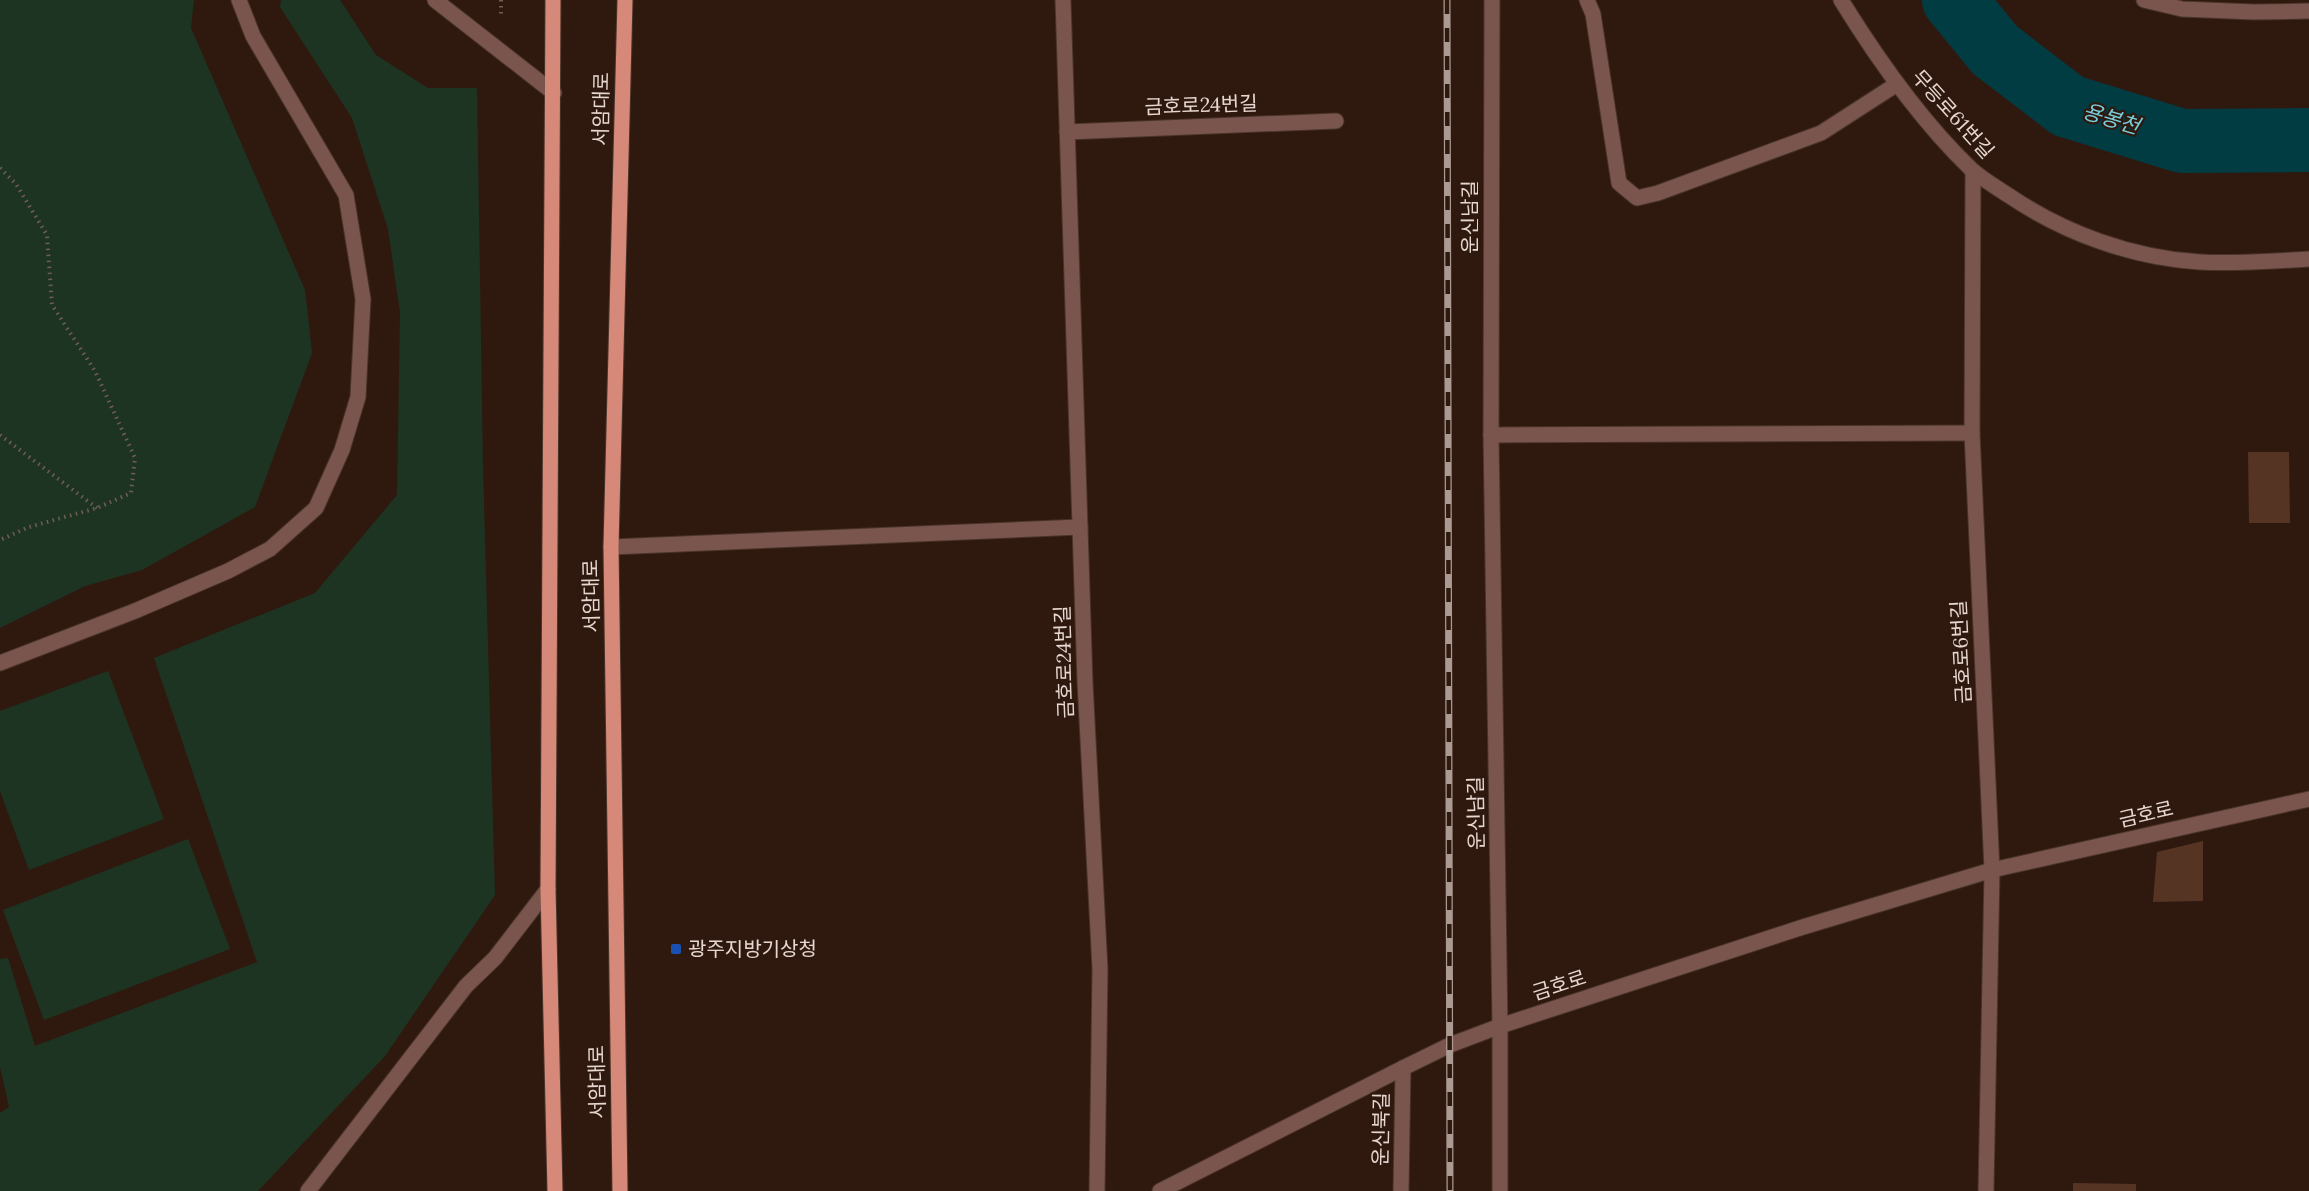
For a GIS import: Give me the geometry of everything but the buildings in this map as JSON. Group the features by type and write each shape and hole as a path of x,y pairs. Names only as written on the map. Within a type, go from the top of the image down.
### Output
{"main road":[{"name":"서암대로","path":"553,0 548,889 555,1191"},
{"name":"서암대로","path":"620,1191 611,546 625,0"}],"street":[{"path":"0,663 135,611 228,571 270,549 316,508 342,450 358,397 363,299 346,195 253,36 239,0"},
{"path":"435,0 554,93"},
{"name":"금호로24번길","path":"1063,0 1085,682 1100,969 1097,1191"},
{"name":"운신남길","path":"1492,0 1491,435 1500,1026 1500,1191"},
{"path":"1587,0 1593,14 1619,183 1637,198 1658,193 1821,133 1897,84"},
{"name":"무등로61번길","path":"1840,0 1897,84 1973,171 2037,215 2095,241 2199,262 2309,259"},
{"path":"2144,0 2182,9 2254,12 2309,11"},
{"name":"금호로24번길","path":"1067,132 1336,121"},
{"name":"금호로6번길","path":"1973,171 1972,433 1992,870"},
{"path":"1491,435 1972,433"},
{"path":"611,546 1080,528"},
{"name":"금호로","path":"1160,1191 1450,1045 1500,1026 1803,927 1992,870 2309,799"},
{"path":"1986,1191 1992,870"},
{"path":"308,1191 466,986 495,958 548,889"},
{"name":"운신북길","path":"1401,1191 1403,1068"}],"path":[{"path":"0,168 16,184 47,235 52,305 96,371 135,458 131,493 97,508 29,527 0,540"},
{"path":"0,435 97,508"}],"green space":[{"path":"0,0 194,0 191,28 305,290 312,353 255,507 142,570 85,586 0,628"},
{"path":"281,0 340,0 376,55 428,88 477,88 483,468 495,895 385,1056 258,1191 0,1191 0,1113 9,1107 0,1067 0,959 8,958 35,1046 257,962 154,658 315,593 397,495 400,313 388,229 352,118 280,7"},
{"path":"108,671 164,819 29,870 0,791 0,711"},
{"path":"188,839 230,949 44,1020 3,910"}],"waterway":[{"name":"용봉천","path":"1954,0 1995,50 2068,106 2182,141 2309,140"}],"railway":[{"path":"1447,0 1450,1191"}],"place":[{"name":"광주지방기상청","path":"676,949"}]}
